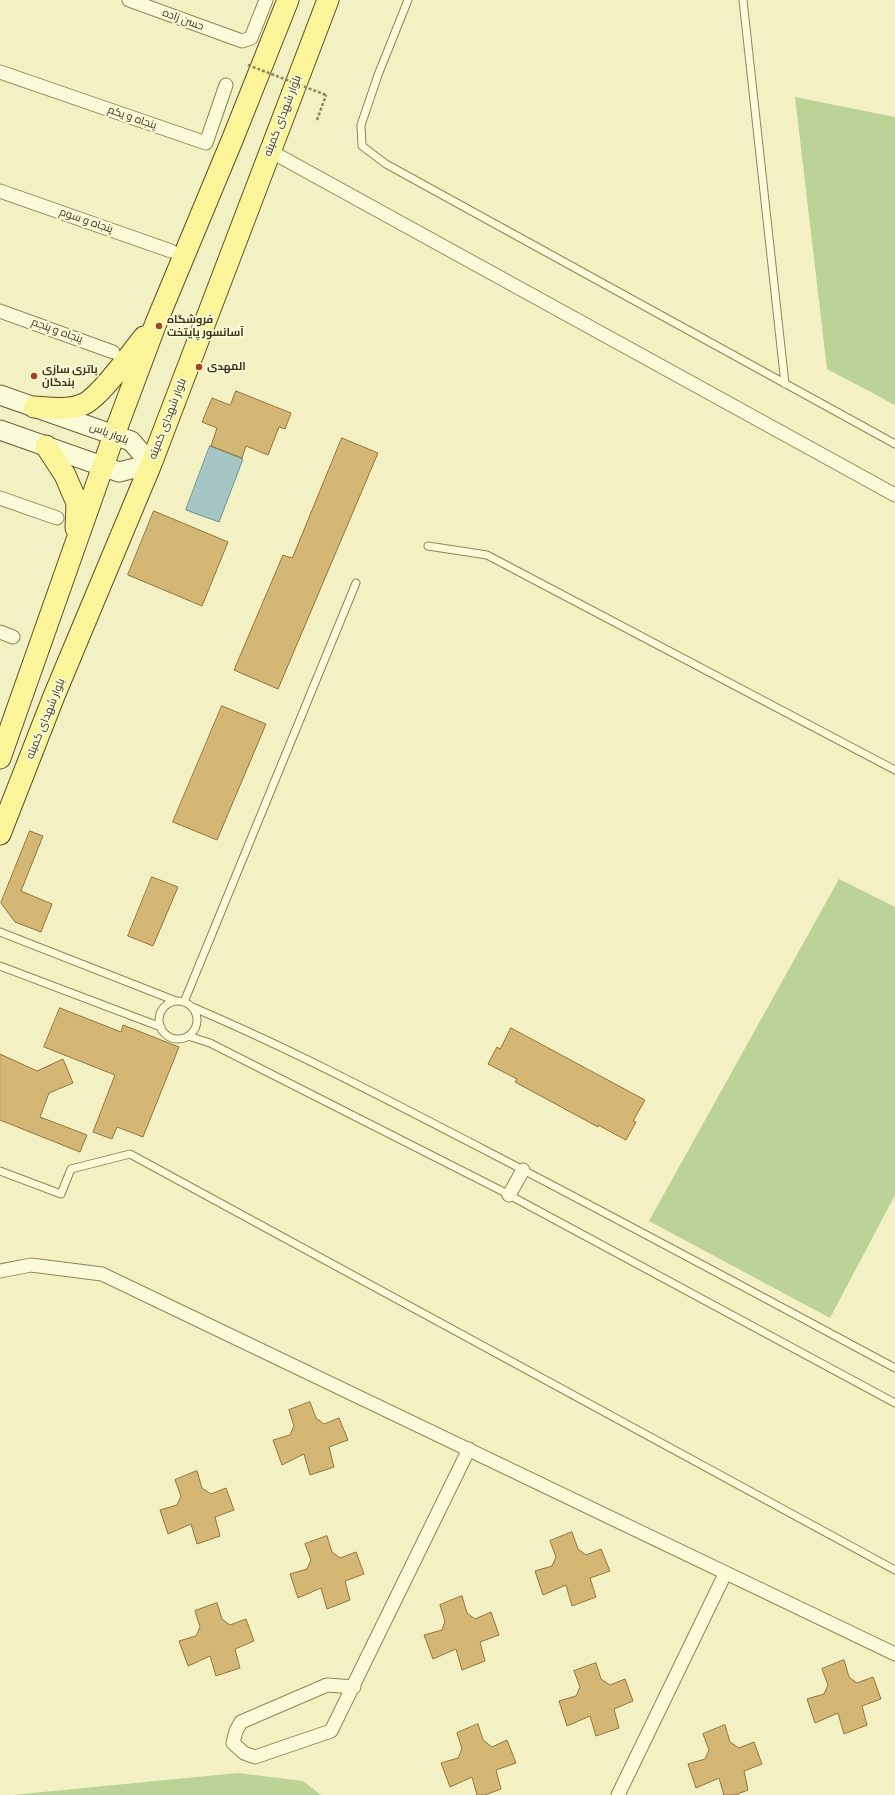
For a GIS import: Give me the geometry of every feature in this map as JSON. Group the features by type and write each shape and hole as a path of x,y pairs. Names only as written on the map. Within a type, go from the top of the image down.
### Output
{"main road":[{"path":"0,758 75,544 95,464 106,432 156,323 234,138 288,0"},
{"name":"بلوار شهدای کمیته","path":"0,834 54,696 151,464 328,0"},
{"path":"34,407 57,409 84,404 109,381 156,323"},
{"name":"بلوار یاس","path":"0,395 131,440 151,464"},
{"path":"0,430 119,472 151,464"},
{"path":"46,446 65,475 77,504 75,544"}],"street":[{"name":"حسن زاده","path":"129,0 242,42 251,38 266,0"},
{"name":"پنجاه و یکم","path":"0,72 206,143 226,85"},
{"path":"270,151 895,495"},
{"name":"پنجاه و سوم","path":"0,191 171,251"},
{"name":"پنجاه و پنجم","path":"0,311 113,352"},
{"path":"0,498 57,518"},
{"path":"0,632 13,637"},
{"path":"509,1195 523,1170"},
{"path":"0,1271 31,1265 102,1274 725,1574 895,1654"},
{"path":"354,1687 328,1685 241,1722 236,1731 233,1743 244,1753 256,1757 331,1731 354,1687 469,1450"},
{"path":"618,1795 725,1574"}],"lane":[{"path":"408,0 378,75 361,125 362,146 386,164 895,444"},
{"path":"743,0 785,384"},
{"path":"428,546 487,554 895,770"},
{"path":"184,1002 356,583"},
{"path":"0,932 176,1001 184,1002 397,1104 895,1368"},
{"path":"0,966 161,1027 169,1036 182,1038 188,1036 196,1026 196,1014 192,1007"},
{"path":"161,1027 160,1016 162,1010 165,1006 176,1001"},
{"path":"188,1036 210,1043 509,1195 895,1403"},
{"path":"0,1171 61,1194 71,1169 130,1154 895,1570"}],"path":[{"path":"248,65 326,95 317,120"}],"green space":[{"path":"795,97 895,117 895,405 827,369"},
{"path":"839,879 895,907 895,1195 830,1318 649,1221"},
{"path":"238,1773 303,1781 321,1795 12,1795"}],"water":[{"path":"210,446 243,459 219,522 186,510"}],"building":[{"path":"236,391 291,413 285,429 279,427 268,455 246,446 242,458 211,446 217,428 202,422 212,398 230,405"},
{"path":"342,438 378,453 278,689 234,670 283,555 292,558"},
{"path":"154,511 228,542 202,606 128,575"},
{"path":"222,706 266,724 217,840 173,822"},
{"path":"30,831 43,836 21,891 52,904 41,932 15,922 1,903"},
{"path":"152,877 178,887 153,946 128,936"},
{"path":"60,1008 121,1032 123,1025 179,1047 143,1137 117,1127 112,1139 93,1132 115,1075 44,1047"},
{"path":"511,1028 645,1100 633,1121 636,1122 626,1140 598,1125 598,1127 515,1082 517,1079 488,1064 497,1047 500,1049"},
{"path":"0,1054 37,1071 63,1059 73,1083 49,1093 40,1117 87,1135 80,1152 0,1120"},
{"path":"310,1402 316,1418 324,1424 339,1418 348,1440 329,1447 334,1467 310,1475 304,1454 282,1465 273,1440 290,1435 294,1426 289,1410"},
{"path":"197,1471 202,1488 211,1494 226,1488 234,1510 215,1517 220,1536 197,1544 191,1524 168,1534 160,1510 177,1505 181,1496 175,1480"},
{"path":"572,1532 578,1549 586,1555 601,1549 610,1571 590,1578 596,1597 572,1606 566,1585 543,1595 535,1571 552,1566 556,1557 550,1541"},
{"path":"327,1536 332,1552 340,1558 356,1552 364,1574 345,1581 350,1600 327,1609 321,1588 298,1598 290,1574 307,1569 311,1560 305,1544"},
{"path":"462,1596 467,1613 475,1619 491,1612 499,1635 480,1642 485,1661 462,1670 456,1649 433,1659 424,1635 442,1630 445,1621 440,1605"},
{"path":"217,1603 222,1619 230,1625 246,1619 254,1641 235,1649 240,1668 216,1676 210,1656 188,1666 179,1641 196,1636 200,1627 195,1611"},
{"path":"844,1660 849,1677 857,1683 873,1677 881,1699 862,1706 867,1725 844,1734 838,1713 815,1723 807,1699 824,1694 828,1685 822,1669"},
{"path":"596,1663 601,1679 610,1685 625,1679 633,1701 614,1709 619,1728 596,1736 590,1716 567,1726 559,1701 576,1696 580,1687 574,1671"},
{"path":"478,1724 483,1740 492,1747 507,1740 516,1763 496,1770 501,1789 485,1795 477,1795 472,1777 450,1787 441,1763 458,1758 462,1749 457,1733"},
{"path":"725,1725 730,1742 739,1748 754,1742 762,1764 744,1771 748,1790 735,1795 724,1795 719,1778 696,1788 688,1764 705,1759 709,1750 703,1734"}],"place":[{"name":"فروشگاه آسانسور پایتخت","path":"159,326"},
{"name":"المهدی","path":"199,367"},
{"name":"باتری سازی بندگان","path":"34,376"}]}
